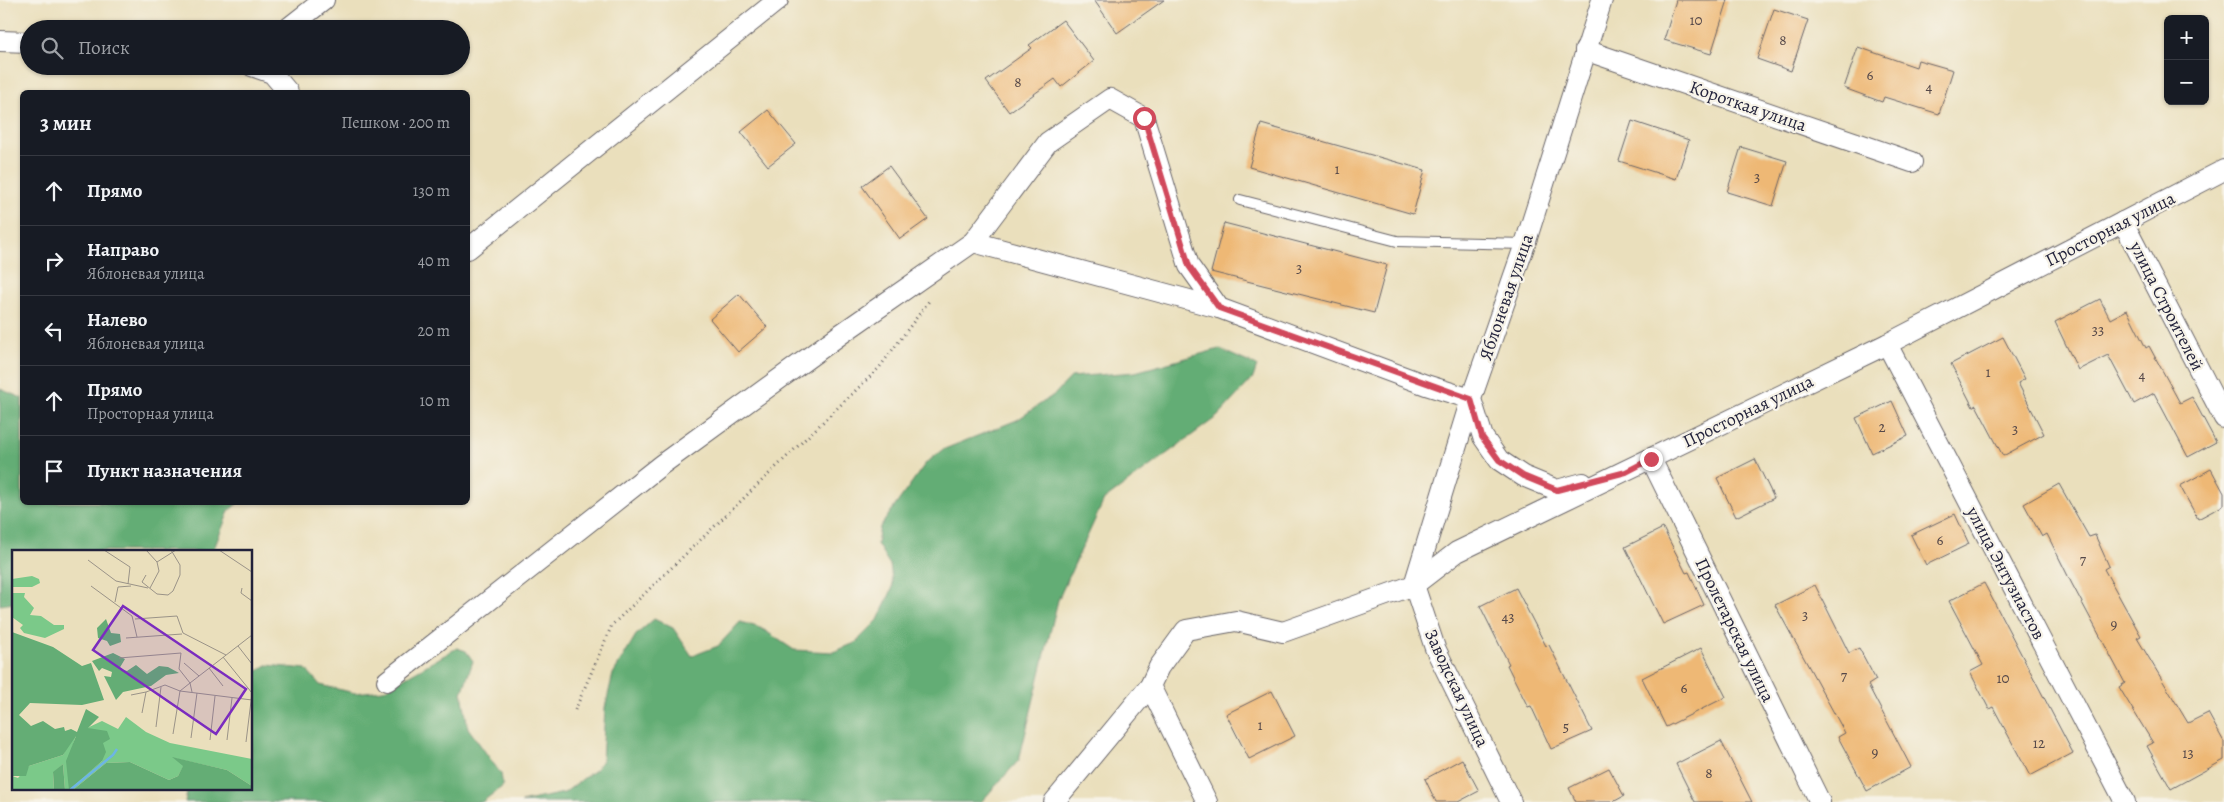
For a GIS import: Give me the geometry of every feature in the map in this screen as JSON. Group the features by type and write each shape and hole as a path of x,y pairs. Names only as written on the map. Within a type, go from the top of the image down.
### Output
{"street":[{"path":"298,20 324,0"},
{"path":"470,247 778,0"},
{"name":"Яблоневая улица","path":"1471,399 1525,244 1602,0"},
{"path":"0,41 20,42"},
{"name":"Короткая улица","path":"1585,50 1912,162"},
{"path":"274,75 286,90"},
{"path":"387,680 661,464 841,334 973,242 1048,142 1110,99 1144,118 1189,266 1219,308"},
{"name":"Просторная улица","path":"1054,802 1150,686 1159,667 1186,630 1236,621 1283,632 1414,586 1457,552 1626,472 1887,344 2224,170"},
{"name":"улица Строителей","path":"2123,222 2224,418"},
{"path":"973,242 1219,308 1471,399"},
{"name":"улица Энтузиастов","path":"1887,344 2125,802"},
{"path":"1471,399 1482,437 1499,460 1523,476 1557,490 1626,472"},
{"path":"1414,586 1471,399"},
{"name":"Пролетарская улица","path":"1651,459 1820,802"},
{"name":"Заводская улица","path":"1414,586 1435,648 1511,802"},
{"path":"1150,686 1207,802"}],"lane":[{"path":"1240,200 1397,241 1525,244"}],"path":[{"path":"575,710 612,625 880,368 932,297"}],"green space":[{"path":"1219,349 1257,366 1253,378 1218,416 1104,500 1058,600 1019,760 981,802 521,802 564,793 596,769 602,761 605,708 613,674 636,635 654,619 673,628 692,656 718,646 740,622 761,628 794,650 833,652 855,643 878,620 893,587 890,565 877,544 880,527 925,464 942,450 1017,420 1055,394 1071,377 1135,372"},
{"path":"0,389 20,397 20,505 236,505 229,511 213,550 12,550 12,603 0,605"},
{"path":"457,648 466,651 473,661 462,693 468,728 501,774 503,786 482,802 185,802 188,790 252,790 252,674 267,665 306,669 320,685 355,693 383,690"}],"building":[{"path":"1094,0 1164,0 1117,33"},
{"path":"1676,0 1728,0 1711,54 1664,40"},
{"path":"1774,9 1808,20 1791,71 1757,59"},
{"path":"1063,20 1094,61 1061,87 1055,79 1009,112 986,81 1032,48 1029,45"},
{"path":"1858,47 1916,67 1918,60 1953,70 1939,114 1884,97 1882,102 1844,88"},
{"path":"768,110 796,144 768,166 741,132"},
{"path":"1632,121 1689,140 1676,179 1619,161"},
{"path":"1261,124 1425,170 1413,214 1249,167"},
{"path":"1741,147 1787,161 1773,206 1727,192"},
{"path":"889,166 928,219 900,239 862,186"},
{"path":"1224,223 1387,265 1374,313 1211,272"},
{"path":"739,294 767,327 738,352 710,319"},
{"path":"2100,299 2110,319 2127,310 2146,348 2149,346 2180,403 2192,397 2216,442 2188,457 2154,393 2134,404 2108,355 2078,370 2055,322"},
{"path":"2003,337 2025,379 2018,383 2044,434 2003,456 1976,405 1973,407 1951,364"},
{"path":"1892,401 1908,436 1872,453 1856,418"},
{"path":"1755,459 1774,498 1736,517 1717,478"},
{"path":"2211,469 2224,493 2224,505 2198,519 2180,486"},
{"path":"2059,484 2089,537 2095,535 2109,566 2104,569 2141,636 2137,638 2188,723 2208,713 2224,742 2224,760 2171,789 2147,746 2153,743 2119,687 2125,683 2047,534 2042,537 2024,504"},
{"path":"1955,514 1969,544 1926,565 1911,535"},
{"path":"1663,528 1686,573 1689,572 1704,605 1663,624 1625,547"},
{"path":"1984,583 2073,753 2030,776 1993,707 1989,709 1970,672 1983,665 1949,601"},
{"path":"1815,585 1849,653 1859,648 1876,680 1868,685 1911,767 1867,791 1838,737 1845,733 1775,605"},
{"path":"1516,588 1546,646 1549,645 1592,731 1551,749 1531,706 1528,707 1507,665 1509,664 1480,606"},
{"path":"1701,648 1726,697 1666,727 1642,678"},
{"path":"1272,691 1295,736 1249,759 1226,714"},
{"path":"1721,741 1752,802 1695,802 1676,764"},
{"path":"1462,759 1479,791 1458,802 1436,802 1425,779"},
{"path":"1609,768 1624,796 1613,802 1576,802 1569,788"}],"route":[{"path":"1144,118 1189,266 1219,308 1471,399 1482,437 1499,460 1523,476 1557,490 1626,472 1651,459"}]}
